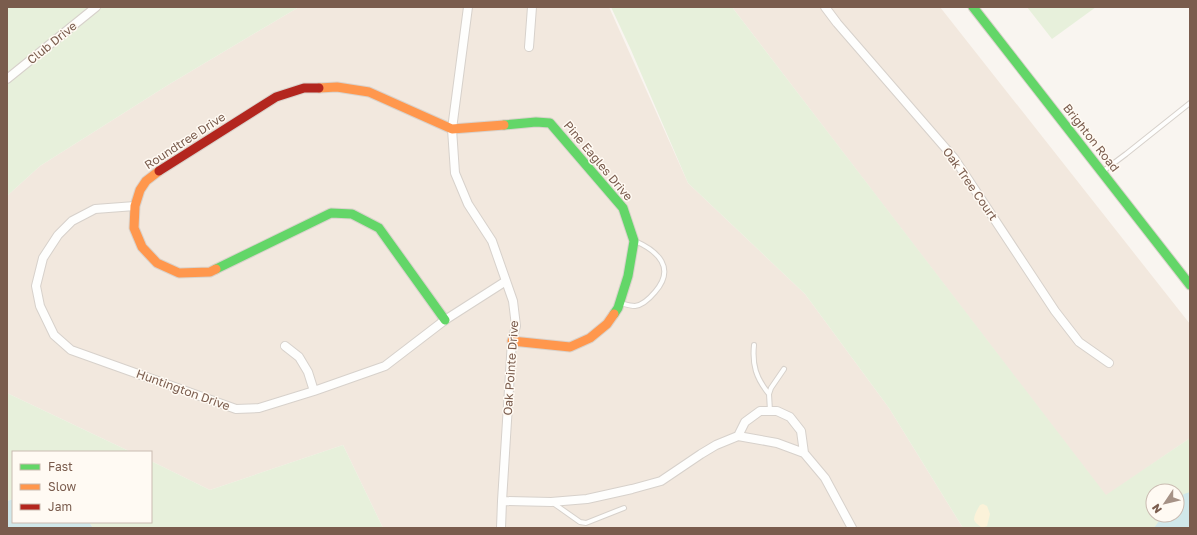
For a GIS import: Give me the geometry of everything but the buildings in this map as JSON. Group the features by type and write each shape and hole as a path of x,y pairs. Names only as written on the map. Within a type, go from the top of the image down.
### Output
{"street":[{"name":"Club Drive","path":"7,79 96,7"},
{"name":"Oak Pointe Drive","path":"468,7 452,129 455,173 468,204 492,241 513,301 516,326 512,341 501,528"},
{"path":"529,47 532,7"},
{"name":"Oak Tree Court","path":"825,7 837,23 954,158 1055,311 1078,342 1109,363"},
{"name":"Brighton Road","path":"973,7 1190,284"},
{"name":"Roundtree Drive","path":"445,320 379,228 352,214 330,213 210,272 179,273 157,263 142,248 134,228 135,206 140,190 146,181 154,174 276,97 304,88 337,86 369,92 452,129"},
{"name":"Pine Eagles Drive","path":"452,129 536,122 550,123 624,208 634,241 628,276 618,308 607,324 590,338 570,347 512,341"},
{"name":"Huntington Drive","path":"135,206 95,210 72,221 58,235 43,258 36,286 40,306 54,335 72,350 236,409 259,408 314,391 385,366 445,320 506,281"},
{"path":"285,346 299,357 308,372 314,391"},
{"path":"738,436 745,422 760,411 777,411 790,417 801,431 804,452 825,478 852,528"},
{"path":"502,501 551,502 587,499 632,489 661,481 716,445 738,436 777,443 804,452"}],"lane":[{"path":"1102,172 1190,103"},
{"path":"619,303 634,306 642,304 660,287 664,276 665,270 661,260 653,250 634,241"},
{"path":"754,345 753,362 756,372 764,388 769,394"},
{"path":"770,411 769,394 784,369"},
{"path":"551,502 580,522 586,524 624,508"}],"shaded area":[{"path":"299,7 609,7 688,183 805,294 889,408 963,528 383,528 343,445 210,490 152,461 152,451 129,451 7,393 7,196 40,166 168,85"},
{"path":"732,7 940,7 1190,324 1190,438 1106,496"}],"green space":[{"path":"7,7 299,7 168,85 40,166 7,196"},
{"path":"611,7 732,7 1106,495 1190,438 1190,528 963,528 889,408 805,294 688,183"},
{"path":"1027,7 1096,7 1052,39"},
{"path":"7,393 129,451 12,451 12,499 7,501"},
{"path":"343,445 383,528 93,528 90,523 152,523 152,461 210,490"}],"sand":[{"path":"983,504 987,506 990,514 987,526 982,528 974,520 975,514 980,505"}],"water":[{"path":"1190,492 1190,528 1154,528 1158,523 1185,523 1185,494"},
{"path":"12,499 12,523 90,523 93,528 7,528 7,501"}],"traffic: fast":[{"path":"973,7 1190,285"},
{"path":"504,125 536,122 550,123 623,208 634,241 628,276 618,308 614,314"},
{"path":"216,269 331,213 352,214 379,228 445,320"}],"traffic: slow":[{"path":"319,88 337,87 369,92 452,129 504,125"},
{"path":"159,171 146,181 140,190 135,206 134,228 142,247 157,263 179,273 210,272 216,269"},
{"path":"512,341 570,347 590,338 607,324 614,314"}],"traffic: jam":[{"path":"159,171 276,97 304,88 319,88"}]}
